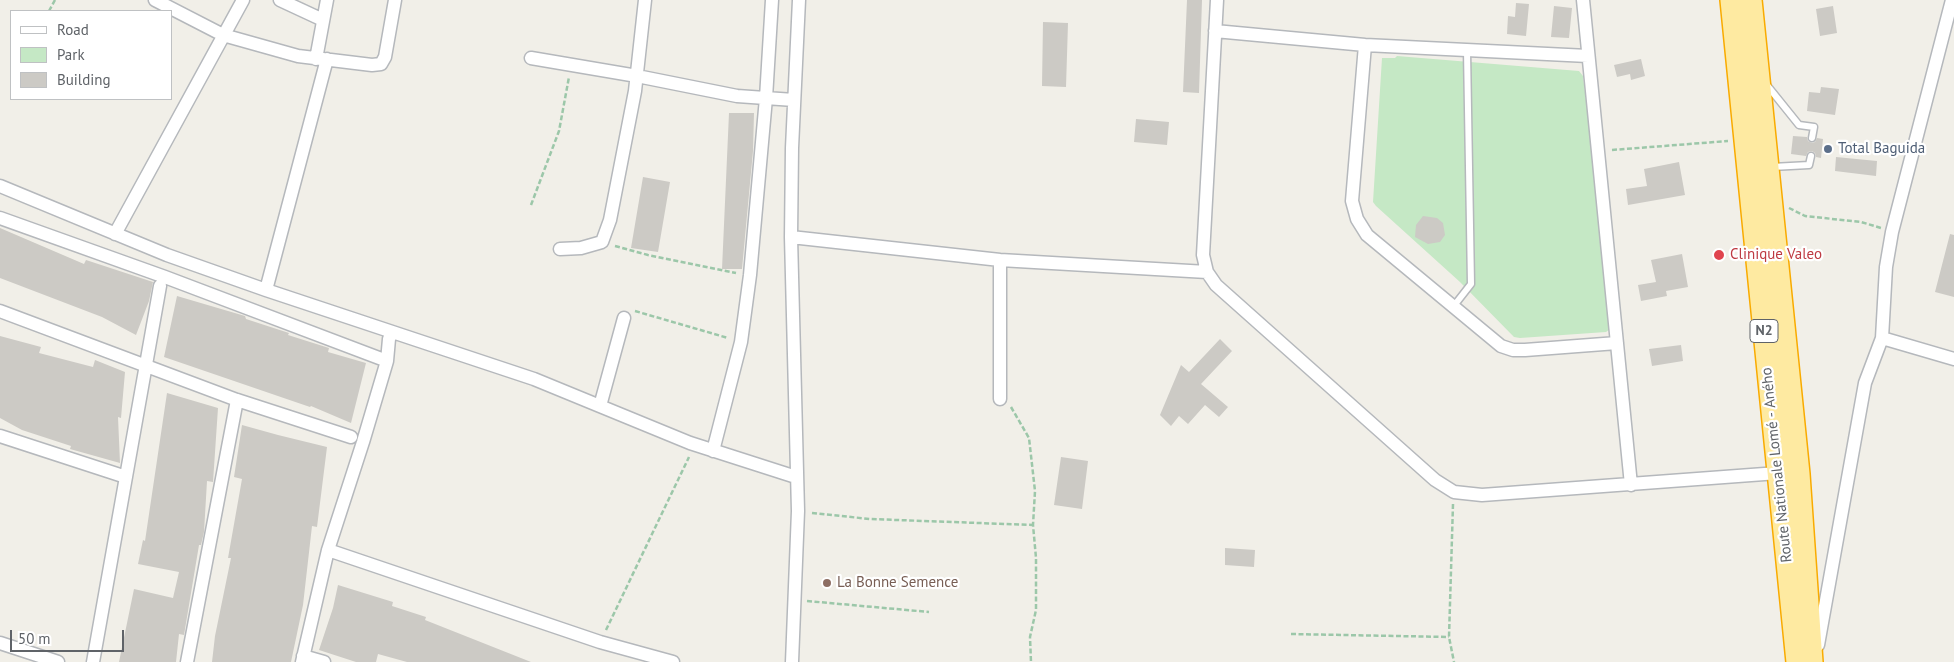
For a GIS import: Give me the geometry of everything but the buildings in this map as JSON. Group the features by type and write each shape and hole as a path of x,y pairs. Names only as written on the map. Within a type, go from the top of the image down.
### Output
{"highway":[{"name":"Route Nationale Lomé - Aného","path":"1731,0 1797,662"},
{"name":"Route Nationale Lomé - Aného","path":"1751,0 1799,474 1813,662"}],"street":[{"path":"155,0 223,35 298,56 372,65 381,64 385,56 395,0"},
{"path":"115,234 242,0"},
{"path":"280,0 323,20"},
{"path":"266,290 322,59 323,20 327,0"},
{"path":"560,249 581,248 602,242 616,197 637,76 645,0"},
{"path":"713,451 741,342 750,276 766,98 772,0"},
{"path":"792,662 796,600 798,511 791,237 792,148 799,0"},
{"path":"1217,0 1203,255 1207,272 1216,285 1434,480 1454,492 1482,495 1778,473"},
{"path":"1583,0 1631,485"},
{"path":"1813,662 1866,383 1882,338 1886,267 1892,232 1952,0"},
{"path":"1215,31 1365,45 1588,56"},
{"path":"1365,45 1352,201 1356,219 1367,235 1501,346 1513,350 1617,343"},
{"path":"531,58 637,76 737,96 794,100"},
{"path":"0,186 115,234 266,290 534,379 690,443 796,478"},
{"path":"0,218 165,277 387,361"},
{"path":"791,237 1000,260 1207,272"},
{"path":"1000,260 1000,399"},
{"path":"93,662 160,286"},
{"path":"0,311 237,400 352,437"},
{"path":"600,406 624,318"},
{"path":"324,662 302,659 328,550 387,361 389,339 392,332"},
{"path":"1882,338 1954,359"},
{"path":"186,662 237,400"},
{"path":"0,436 126,477"},
{"path":"328,550 600,642 673,662"},
{"path":"0,643 58,662"}],"lane":[{"path":"1453,307 1471,284 1467,51"},
{"path":"1759,74 1799,125 1814,127 1812,138"},
{"path":"1768,167 1809,166 1811,156"}],"path":[{"path":"531,205 559,131 571,65"},
{"path":"1598,151 1719,143 1744,138"},
{"path":"1771,199 1805,216 1861,222 1892,232"},
{"path":"602,242 648,255 750,276"},
{"path":"624,318 629,312 638,311 741,342"},
{"path":"1000,399 1011,406 1028,438 1035,491 1033,525 1036,558 1036,610 1030,637 1032,662"},
{"path":"600,642 655,525 689,459 690,443"},
{"path":"1454,492 1449,637 1454,662"},
{"path":"798,511 870,519 1033,525"},
{"path":"796,600 930,612"},
{"path":"1292,634 1449,637"}],"green space":[{"path":"1397,56 1579,71 1583,76 1614,326 1606,332 1514,337 1460,282 1376,206 1373,202 1382,58 1395,58"}],"place":[{"name":"Total Baguida","path":"1828,149"},
{"name":"Clinique Valeo","path":"1719,255"},
{"name":"La Bonne Semence","path":"827,583"}]}
